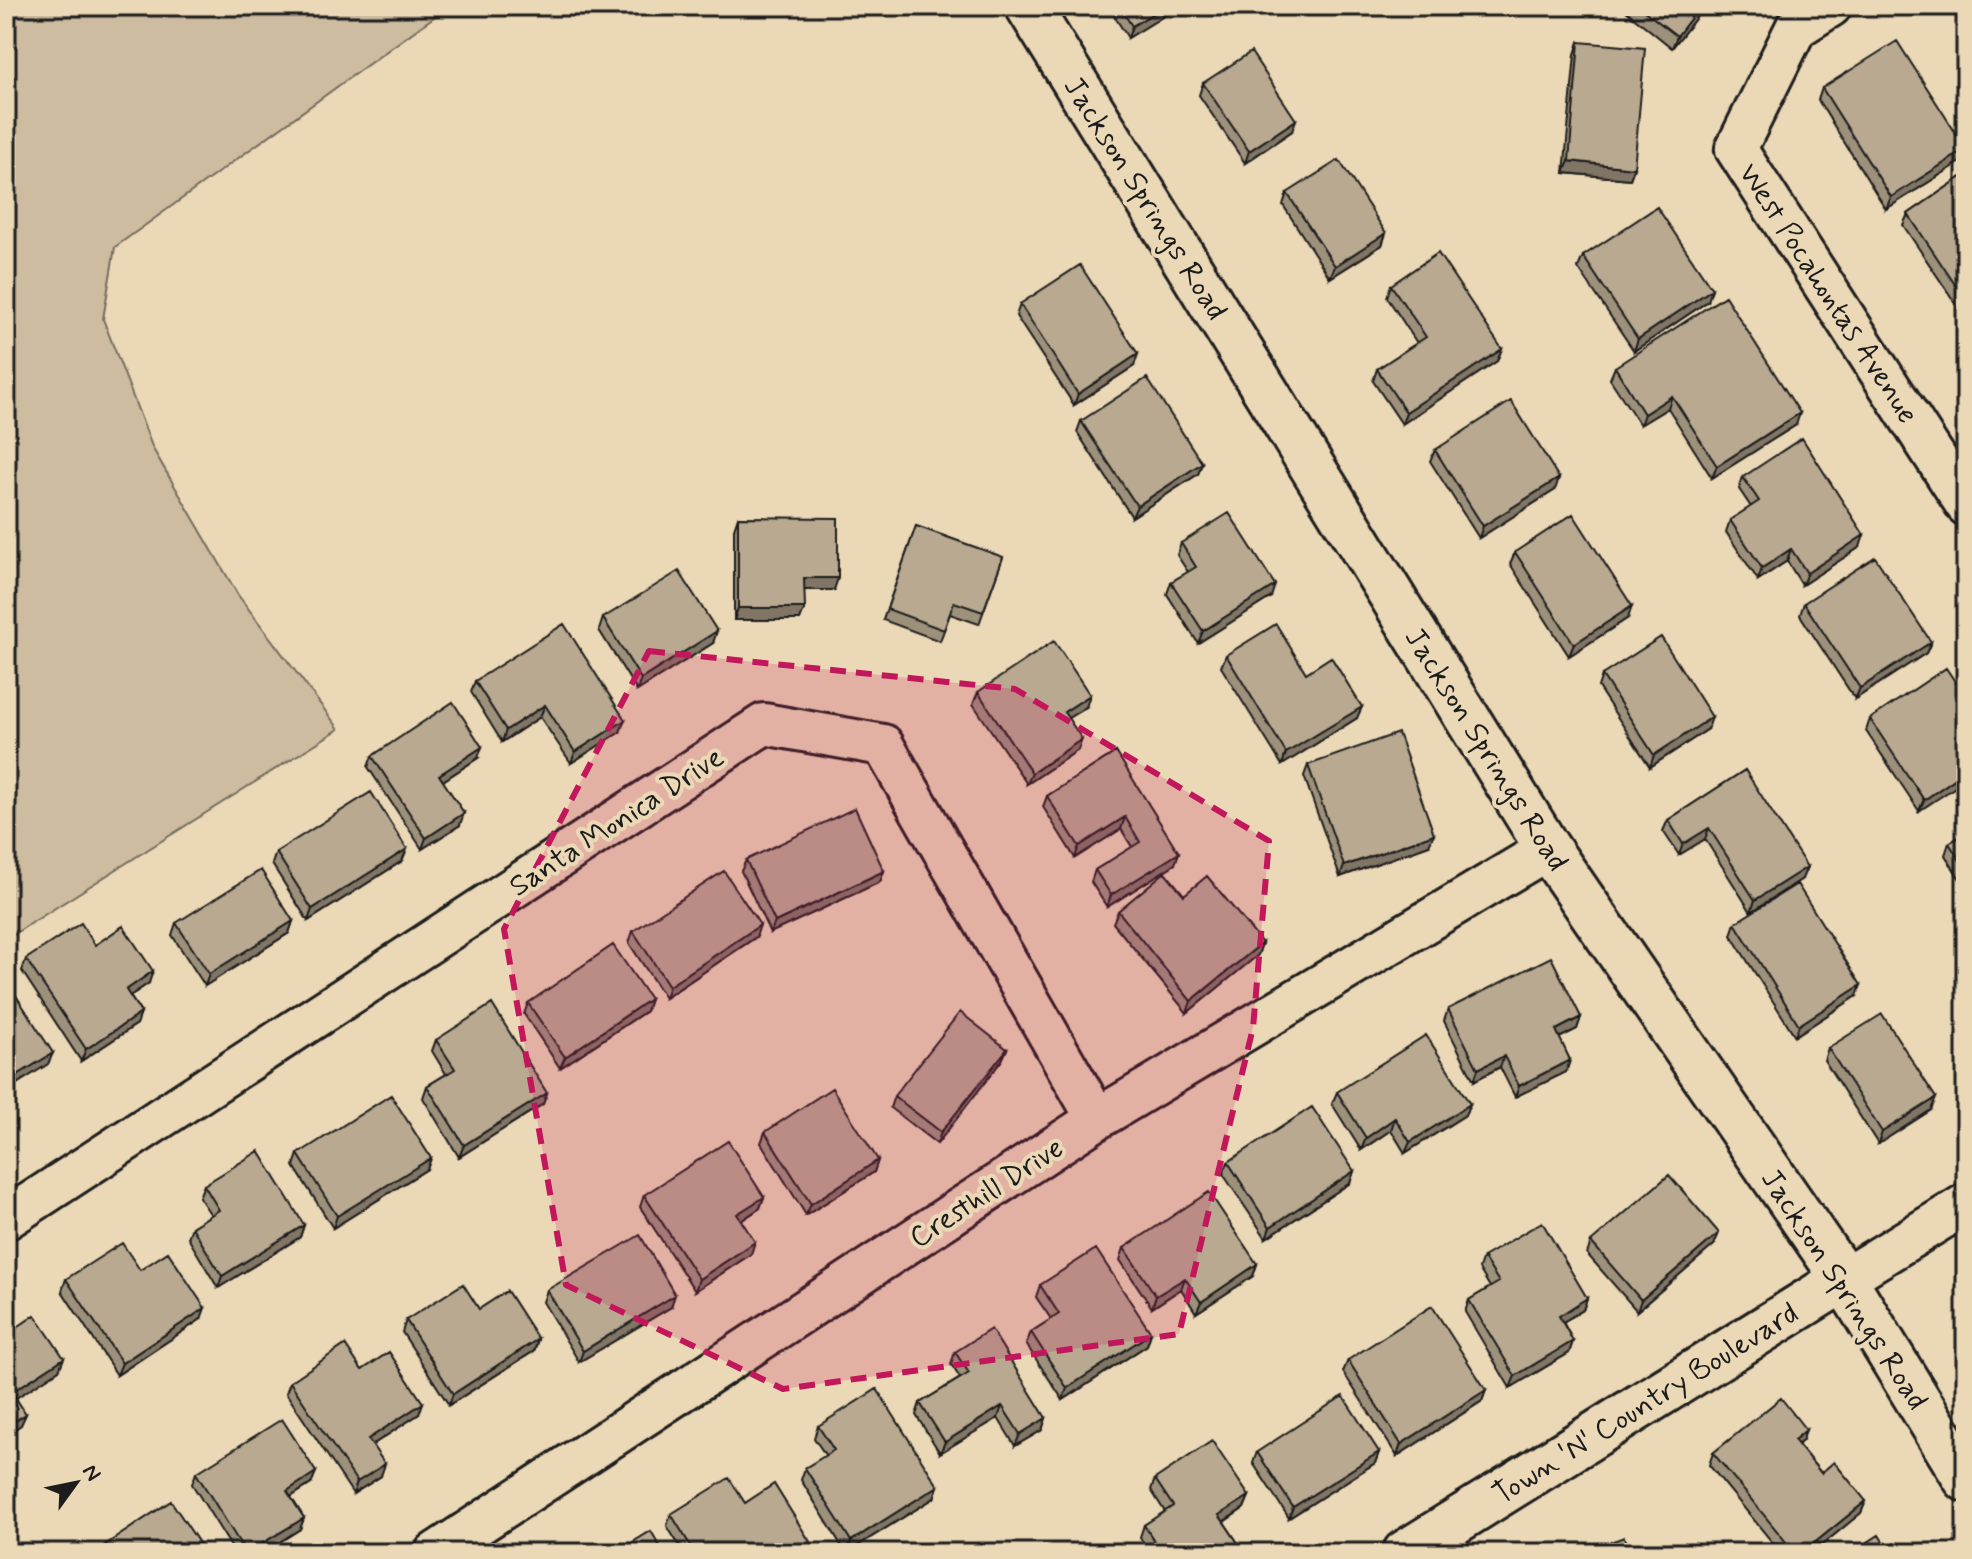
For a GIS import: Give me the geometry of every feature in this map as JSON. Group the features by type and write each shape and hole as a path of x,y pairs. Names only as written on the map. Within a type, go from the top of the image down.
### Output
{"street":[{"name":"Jackson Springs Road","path":"1028,6 1548,849 1844,1279 1966,1479"},
{"name":"West Pocahontas Avenue","path":"1831,6 1796,28 1736,149 1966,505"},
{"name":"Santa Monica Drive","path":"6,1219 764,724 883,745 1097,1119"},
{"name":"Cresthill Drive","path":"435,1553 1097,1119 1548,849"},
{"name":"Town 'N' Country Boulevard","path":"1405,1553 1966,1204"}],"highlighted area":[{"path":"649,651 1015,689 1269,841 1253,1028 1179,1334 783,1389 566,1285 504,929"}],"shaded area":[{"path":"6,6 449,6 115,247 103,319 153,449 238,595 339,729 6,939"}],"building":[{"path":"1119,6 1165,6 1132,26"},
{"path":"1638,6 1700,6 1677,36"},
{"path":"1897,41 1966,149 1891,197 1822,88"},
{"path":"1579,42 1645,48 1634,168 1569,161"},
{"path":"1251,52 1296,120 1249,151 1203,83"},
{"path":"1339,160 1386,233 1335,266 1287,193"},
{"path":"1966,174 1966,297 1964,298 1908,214"},
{"path":"1657,207 1712,289 1638,339 1583,256"},
{"path":"1438,253 1502,349 1406,412 1377,369 1426,337 1391,285"},
{"path":"1080,265 1138,354 1078,394 1020,304"},
{"path":"1725,296 1800,413 1717,466 1672,396 1644,414 1615,367"},
{"path":"1147,378 1202,463 1137,506 1081,421"},
{"path":"1511,401 1559,478 1483,526 1435,450"},
{"path":"1802,438 1864,535 1807,573 1791,549 1762,568 1730,520 1759,501 1743,477"},
{"path":"1229,513 1275,585 1203,631 1171,582 1196,567 1181,543"},
{"path":"1573,514 1632,606 1574,644 1515,552"},
{"path":"738,517 838,518 838,578 804,578 805,608 738,608"},
{"path":"916,526 1003,557 983,612 954,602 944,630 887,609"},
{"path":"1875,557 1931,642 1860,688 1804,603"},
{"path":"679,571 717,631 641,679 603,618"},
{"path":"564,624 625,720 575,752 545,705 506,730 475,681"},
{"path":"1276,624 1306,673 1331,657 1362,707 1286,753 1226,655"},
{"path":"1661,637 1712,717 1654,755 1602,675"},
{"path":"1054,641 1090,695 1064,712 1082,739 1032,773 978,692"},
{"path":"1946,668 1966,698 1966,771 1924,800 1870,719"},
{"path":"453,702 482,747 439,775 464,813 426,838 372,756"},
{"path":"1398,733 1434,834 1344,866 1308,765"},
{"path":"1116,752 1179,853 1111,895 1095,870 1140,842 1125,817 1079,846 1047,796"},
{"path":"1745,770 1807,867 1755,900 1709,828 1683,844 1668,820"},
{"path":"371,792 407,849 312,909 276,852"},
{"path":"855,808 884,871 775,922 746,860"},
{"path":"1966,833 1966,870 1949,843"},
{"path":"261,870 293,921 209,974 176,923"},
{"path":"724,871 760,925 669,986 633,931"},
{"path":"1165,872 1184,895 1207,876 1262,943 1191,1001 1118,911"},
{"path":"1797,884 1861,985 1799,1025 1735,923"},
{"path":"81,923 95,945 123,926 153,971 126,990 141,1013 86,1049 26,959"},
{"path":"613,945 650,999 565,1057 528,1003"},
{"path":"1551,957 1581,1017 1556,1030 1570,1060 1519,1086 1504,1056 1478,1069 1448,1009"},
{"path":"15,994 53,1053 6,1082 6,1000"},
{"path":"492,1004 547,1093 464,1145 427,1086 455,1069 436,1040"},
{"path":"960,1012 1007,1049 941,1132 894,1096"},
{"path":"1882,1014 1936,1098 1882,1132 1828,1048"},
{"path":"1426,1035 1470,1104 1410,1142 1395,1118 1366,1138 1337,1092"},
{"path":"832,1088 878,1160 811,1204 765,1132"},
{"path":"391,1095 431,1158 337,1216 298,1154"},
{"path":"1312,1107 1354,1171 1270,1227 1228,1162"},
{"path":"728,1141 764,1197 737,1214 755,1242 699,1279 644,1195"},
{"path":"259,1151 304,1225 222,1276 192,1227 219,1210 204,1185"},
{"path":"1669,1175 1719,1233 1641,1300 1591,1242"},
{"path":"1209,1192 1257,1264 1201,1302 1185,1278 1156,1296 1124,1248"},
{"path":"1542,1222 1587,1298 1559,1316 1573,1341 1515,1376 1469,1300 1499,1282 1483,1257"},
{"path":"640,1235 675,1295 583,1351 547,1290"},
{"path":"122,1243 140,1270 168,1252 205,1308 122,1363 66,1279"},
{"path":"1096,1249 1151,1333 1067,1388 1031,1332 1059,1314 1040,1285"},
{"path":"463,1284 479,1309 507,1291 538,1339 453,1394 406,1320"},
{"path":"1432,1306 1486,1390 1401,1444 1348,1360"},
{"path":"35,1315 64,1358 12,1392 26,1414 6,1426 6,1335"},
{"path":"991,1329 1046,1418 1020,1434 1002,1406 945,1442 920,1403 969,1373 955,1352"},
{"path":"345,1345 362,1370 389,1352 423,1403 368,1439 385,1464 357,1482 290,1382"},
{"path":"877,1389 938,1486 851,1541 805,1468 834,1450 818,1426"},
{"path":"1343,1396 1379,1452 1293,1507 1257,1452"},
{"path":"1781,1398 1806,1430 1794,1440 1821,1473 1834,1462 1866,1501 1802,1553 1795,1553 1713,1453"},
{"path":"282,1419 316,1472 287,1491 304,1518 246,1553 196,1473"},
{"path":"1212,1441 1249,1496 1219,1515 1238,1543 1223,1553 1162,1553 1144,1525 1173,1506 1155,1479"},
{"path":"729,1478 745,1503 774,1484 817,1553 695,1553 671,1514"},
{"path":"171,1501 203,1549 197,1553 93,1553"},
{"path":"651,1531 664,1553 615,1553"},
{"path":"1879,1535 1890,1553 1851,1553"},
{"path":"1624,1537 1630,1553 1581,1553"},
{"path":"1121,1546 1126,1553 1111,1553"}]}
